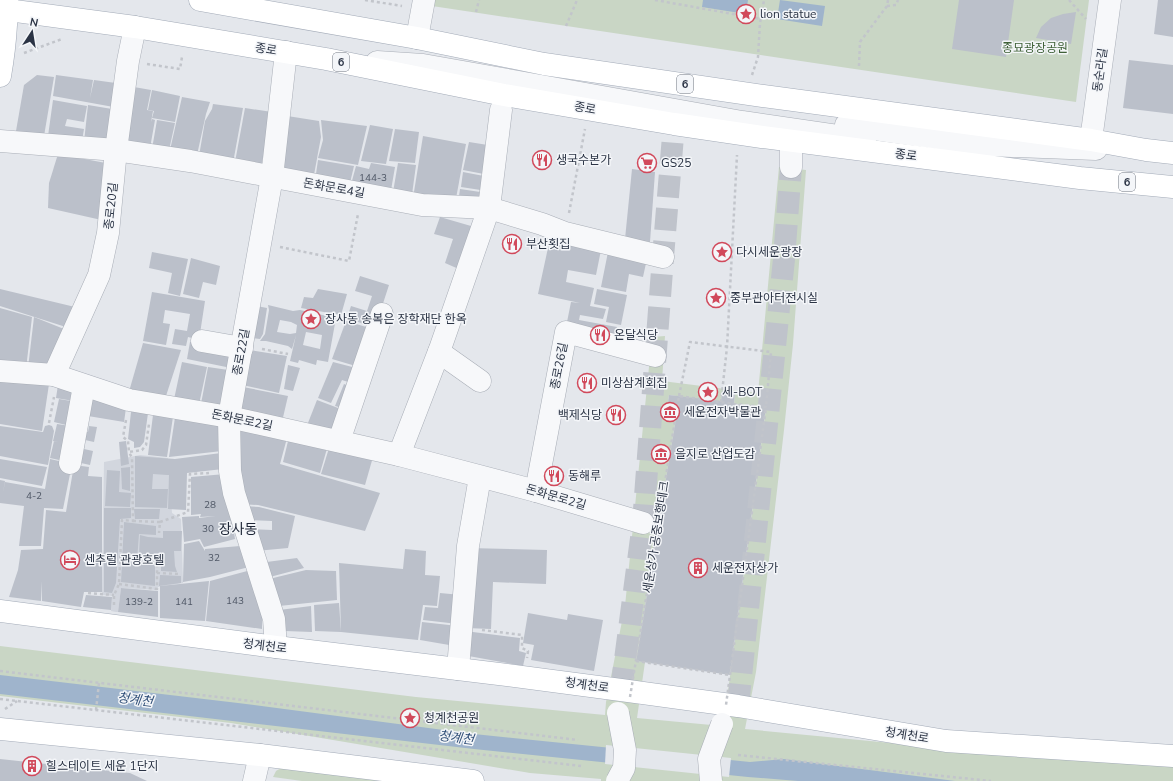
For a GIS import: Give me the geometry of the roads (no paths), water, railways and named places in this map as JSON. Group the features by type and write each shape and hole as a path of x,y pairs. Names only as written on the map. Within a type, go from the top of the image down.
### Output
{"main road":[{"name":"6","path":"200,0 417,38 544,64 763,96 1091,140 1146,150 1173,153"},
{"name":"종로","path":"4,6 326,59 504,95 674,124 1080,178 1173,187"},
{"path":"0,76 6,24 4,6"},
{"name":"청계천로","path":"0,611 276,647 524,677 623,702 738,706 946,741 1173,756"},
{"path":"0,729 260,756 473,781"}],"street":[{"name":"동순라길","path":"1091,140 1110,0"},
{"path":"417,38 423,5"},
{"name":"종로20길","path":"56,376 99,275 108,233 116,150 128,61 135,27"},
{"name":"종로22길","path":"276,647 274,619 234,493 230,471 229,417 272,177 286,52"},
{"path":"326,59 423,65 742,122 877,141 974,163"},
{"path":"544,64 680,99 979,144 1146,150"},
{"path":"399,455 438,352 489,208 501,110"},
{"path":"791,140 791,167"},
{"name":"돈화문로4길","path":"0,141 116,150 190,161 422,205 489,208 542,224 564,233 663,257"},
{"path":"339,441 382,314"},
{"name":"종로26길","path":"536,491 566,332 655,356"},
{"path":"202,341 242,347"},
{"path":"438,352 480,381"},
{"name":"돈화문로2길","path":"0,371 56,376 129,400 229,417 399,455 536,491 643,523"},
{"path":"70,463 84,386"},
{"path":"458,669 468,546 480,476"},
{"path":"617,781 624,768 625,750 623,702"},
{"path":"711,781 709,759 724,717"},
{"path":"254,781 260,756"}],"water":[{"path":"703,0 748,0 746,14 702,7"},
{"path":"780,0 825,6 822,26 777,19"},
{"name":"청계천","path":"0,675 238,703 474,734 750,762 784,759 955,781 798,781 474,749 0,694"}],"tunnel":[{"path":"621,690 643,523 674,124"},
{"path":"738,706 784,259 791,167"}],"place":[{"name":"lion statue","path":"746,14"},
{"name":"생국수본가","path":"542,160"},
{"name":"GS25","path":"647,163"},
{"name":"부산횟집","path":"512,244"},
{"name":"다시세운광장","path":"722,252"},
{"name":"중부관아터전시실","path":"716,298"},
{"name":"장사동 송복은 장학재단 한옥","path":"311,319"},
{"name":"온달식당","path":"600,335"},
{"name":"미상삼계회집","path":"587,383"},
{"name":"세-BOT","path":"708,392"},
{"name":"세운전자박물관","path":"670,412"},
{"name":"백제식당","path":"616,415"},
{"name":"을지로 산업도감","path":"661,454"},
{"name":"동해루","path":"554,476"},
{"name":"센추럴 관광호텔","path":"70,560"},
{"name":"세운전자상가","path":"698,568"},
{"name":"청계천공원","path":"410,718"},
{"name":"힐스테이트 세운 1단지","path":"32,766"}],"district":[{"name":"장사동","path":"238,529"}],"park label":[{"name":"종묘광장공원","path":"1035,48"}]}
